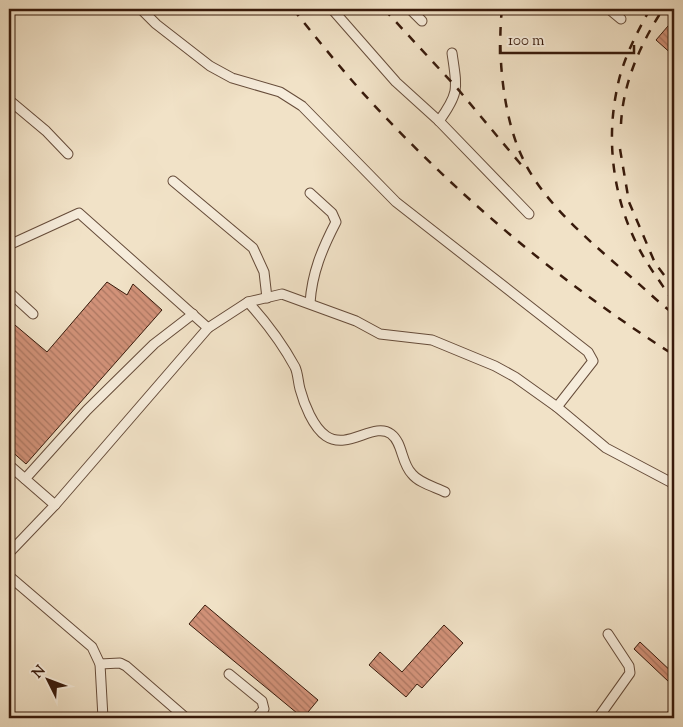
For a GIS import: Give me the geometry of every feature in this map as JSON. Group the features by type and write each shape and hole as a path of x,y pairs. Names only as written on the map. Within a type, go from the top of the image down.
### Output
{"street":[{"path":"140,9 156,24 210,66 232,78 280,92 302,106 396,202 588,352 593,361 557,407"},
{"path":"332,9 396,82 439,121 529,214"},
{"path":"410,9 422,21"},
{"path":"609,9 621,19"},
{"path":"439,121 455,96 457,88 452,53"},
{"path":"9,100 46,130 68,154"},
{"path":"173,181 252,248 264,272 267,298"},
{"path":"310,193 332,213 336,222 318,257 311,284 310,303"},
{"path":"9,245 79,213 208,328"},
{"path":"9,292 33,314"},
{"path":"9,554 55,505 208,328 248,302 282,294 356,321 380,334 432,340 515,377 557,407 606,448 674,484"},
{"path":"248,302 270,327 296,368 300,391 313,420 325,435 337,441 355,439 378,430 389,432 395,437 412,475 445,492"},
{"path":"25,479 87,410 141,357 193,314"},
{"path":"9,465 55,505"},
{"path":"9,576 92,647 100,664 103,718"},
{"path":"598,718 630,673 629,666 608,634"},
{"path":"100,664 120,663 126,666 186,718"},
{"path":"229,674 262,700 264,709 256,718"}],"path":[{"path":"663,718 674,706"}],"building":[{"path":"674,19 674,56 656,40"},
{"path":"107,282 127,295 133,284 162,310 26,464 9,449 9,320 47,352"},
{"path":"205,605 318,700 303,718 189,624"},
{"path":"444,625 463,643 422,688 417,684 406,697 369,665 380,652 402,672"},
{"path":"640,642 674,674 669,682 634,649"}],"railway":[{"path":"293,9 373,104 442,174 478,207 593,300 674,355"},
{"path":"384,9 457,88 523,167"},
{"path":"502,9 500,45 506,105 516,143 532,176 571,223 657,301 674,314"},
{"path":"650,9 629,50 621,71 616,94 612,142 618,190 632,235 643,256 674,301"},
{"path":"621,124 625,93 634,64 647,35 663,9"},
{"path":"620,149 629,202 655,263 674,288"}]}
